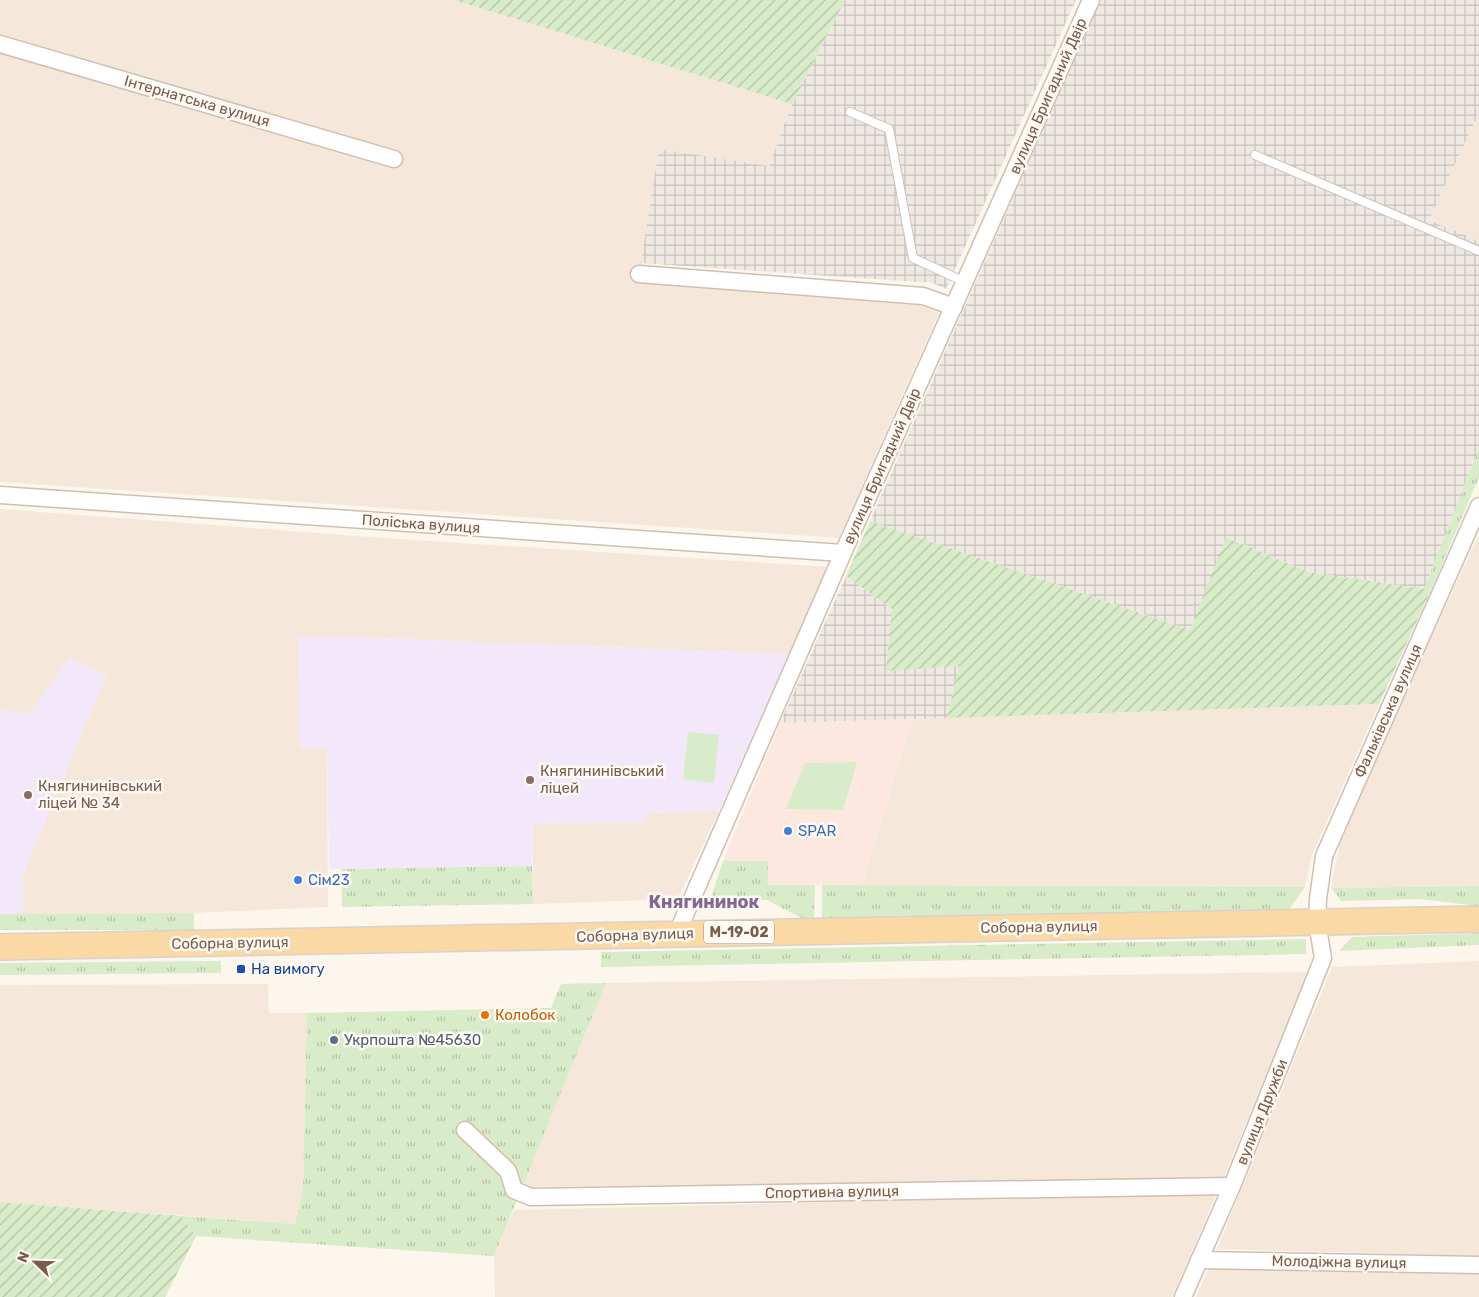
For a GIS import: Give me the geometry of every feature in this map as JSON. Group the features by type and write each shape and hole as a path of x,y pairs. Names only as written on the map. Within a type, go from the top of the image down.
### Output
{"main road":[{"name":"Соборна вулиця","path":"0,947 1479,919"}],"street":[{"name":"вулиця Бригадний Двір","path":"677,933 843,553 1091,0"},
{"name":"Інтернатська вулиця","path":"0,44 394,159"},
{"path":"639,274 923,296 954,307"},
{"name":"Поліська вулиця","path":"0,495 843,553"},
{"name":"Фальківська вулиця","path":"1318,922 1318,899 1324,856 1477,515"},
{"name":"вулиця Дружби","path":"1183,1297 1232,1186 1323,958 1318,922"},
{"name":"Спортивна вулиця","path":"465,1130 508,1171 514,1190 530,1197 1232,1186"},
{"name":"Молодіжна вулиця","path":"1199,1260 1479,1265"}],"lane":[{"path":"850,112 889,129 913,258 964,282"},
{"path":"1255,155 1479,251"}],"shaded area":[{"path":"0,0 454,0 792,104 769,166 659,150 639,283 918,305 939,313 839,538 0,482"},
{"path":"845,0 1076,0 946,289 932,283 641,263 659,149 769,166 792,104"},
{"path":"1101,0 1479,0 1479,112 1429,220 1479,241 1479,448 1424,589 1308,572 1227,537 1190,630 870,521"},
{"path":"1479,112 1479,241 1429,220"},
{"path":"0,509 384,538 830,567 789,654 350,637 300,748 327,748 328,907 194,913 23,914 23,874 106,675 69,658 29,715 0,709"},
{"path":"1477,538 1479,538 1479,886 1331,888 1341,835"},
{"path":"846,576 892,609 959,666 947,718 780,723"},
{"name":"Княгининівський ліцей","path":"350,637 789,654 719,811 646,813 646,822 533,824 532,866 329,869 327,748 300,748 298,638"},
{"name":"Княгининівський ліцей № 34","path":"69,658 106,675 23,874 23,914 0,914 0,709 29,715"},
{"path":"1379,704 1312,855 1305,887 862,885 912,719"},
{"path":"912,719 862,885 768,885 768,861 723,861 780,723"},
{"path":"719,811 678,899 533,904 533,824 645,822 646,813"},
{"path":"1479,961 1479,1256 1217,1249 1332,967"},
{"path":"1309,972 1222,1181 522,1187 606,983"},
{"path":"268,984 269,1013 307,1013 303,1188 295,1224 0,1202 0,985"},
{"path":"1217,1193 1172,1297 495,1297 494,1256 514,1210"},
{"path":"1209,1268 1479,1273 1479,1297 1196,1297"}],"green space":[{"path":"454,0 845,0 792,104"},
{"path":"1479,448 1479,477 1431,590 1424,589"},
{"path":"870,521 1190,630 1226,537 1308,572 1431,590 1379,704 947,718 959,666 886,671 892,609 846,576"},
{"path":"688,732 719,735 714,783 683,779"},
{"path":"857,762 843,810 786,809 805,763"},
{"path":"723,861 768,861 768,885 815,885 814,921 807,921 767,900 710,900"},
{"path":"532,866 533,904 342,907 341,869"},
{"path":"822,885 1305,887 1288,911 822,921"},
{"path":"1479,886 1479,906 1420,899 1341,901 1331,888"},
{"path":"194,913 194,930 0,930 0,914"},
{"path":"1479,933 1479,945 1339,951 1352,937"},
{"path":"1306,939 1306,954 601,967 601,952"},
{"path":"221,961 221,973 0,975 0,963"},
{"path":"606,983 494,1256 196,1236 181,1216 295,1224 303,1188 307,1013 551,1008 561,984"},
{"path":"0,1202 181,1216 196,1236 165,1297 0,1297"}],"place":[{"name":"Княгининівський ліцей","path":"530,780"},
{"name":"Княгининівський ліцей № 34","path":"28,795"},
{"name":"SPAR","path":"788,831"},
{"name":"Сім23","path":"298,880"},
{"name":"На вимогу","path":"241,969"},
{"name":"Колобок","path":"485,1015"},
{"name":"Укрпошта №45630","path":"334,1040"}],"district":[{"name":"Княгининок","path":"704,902"}]}
